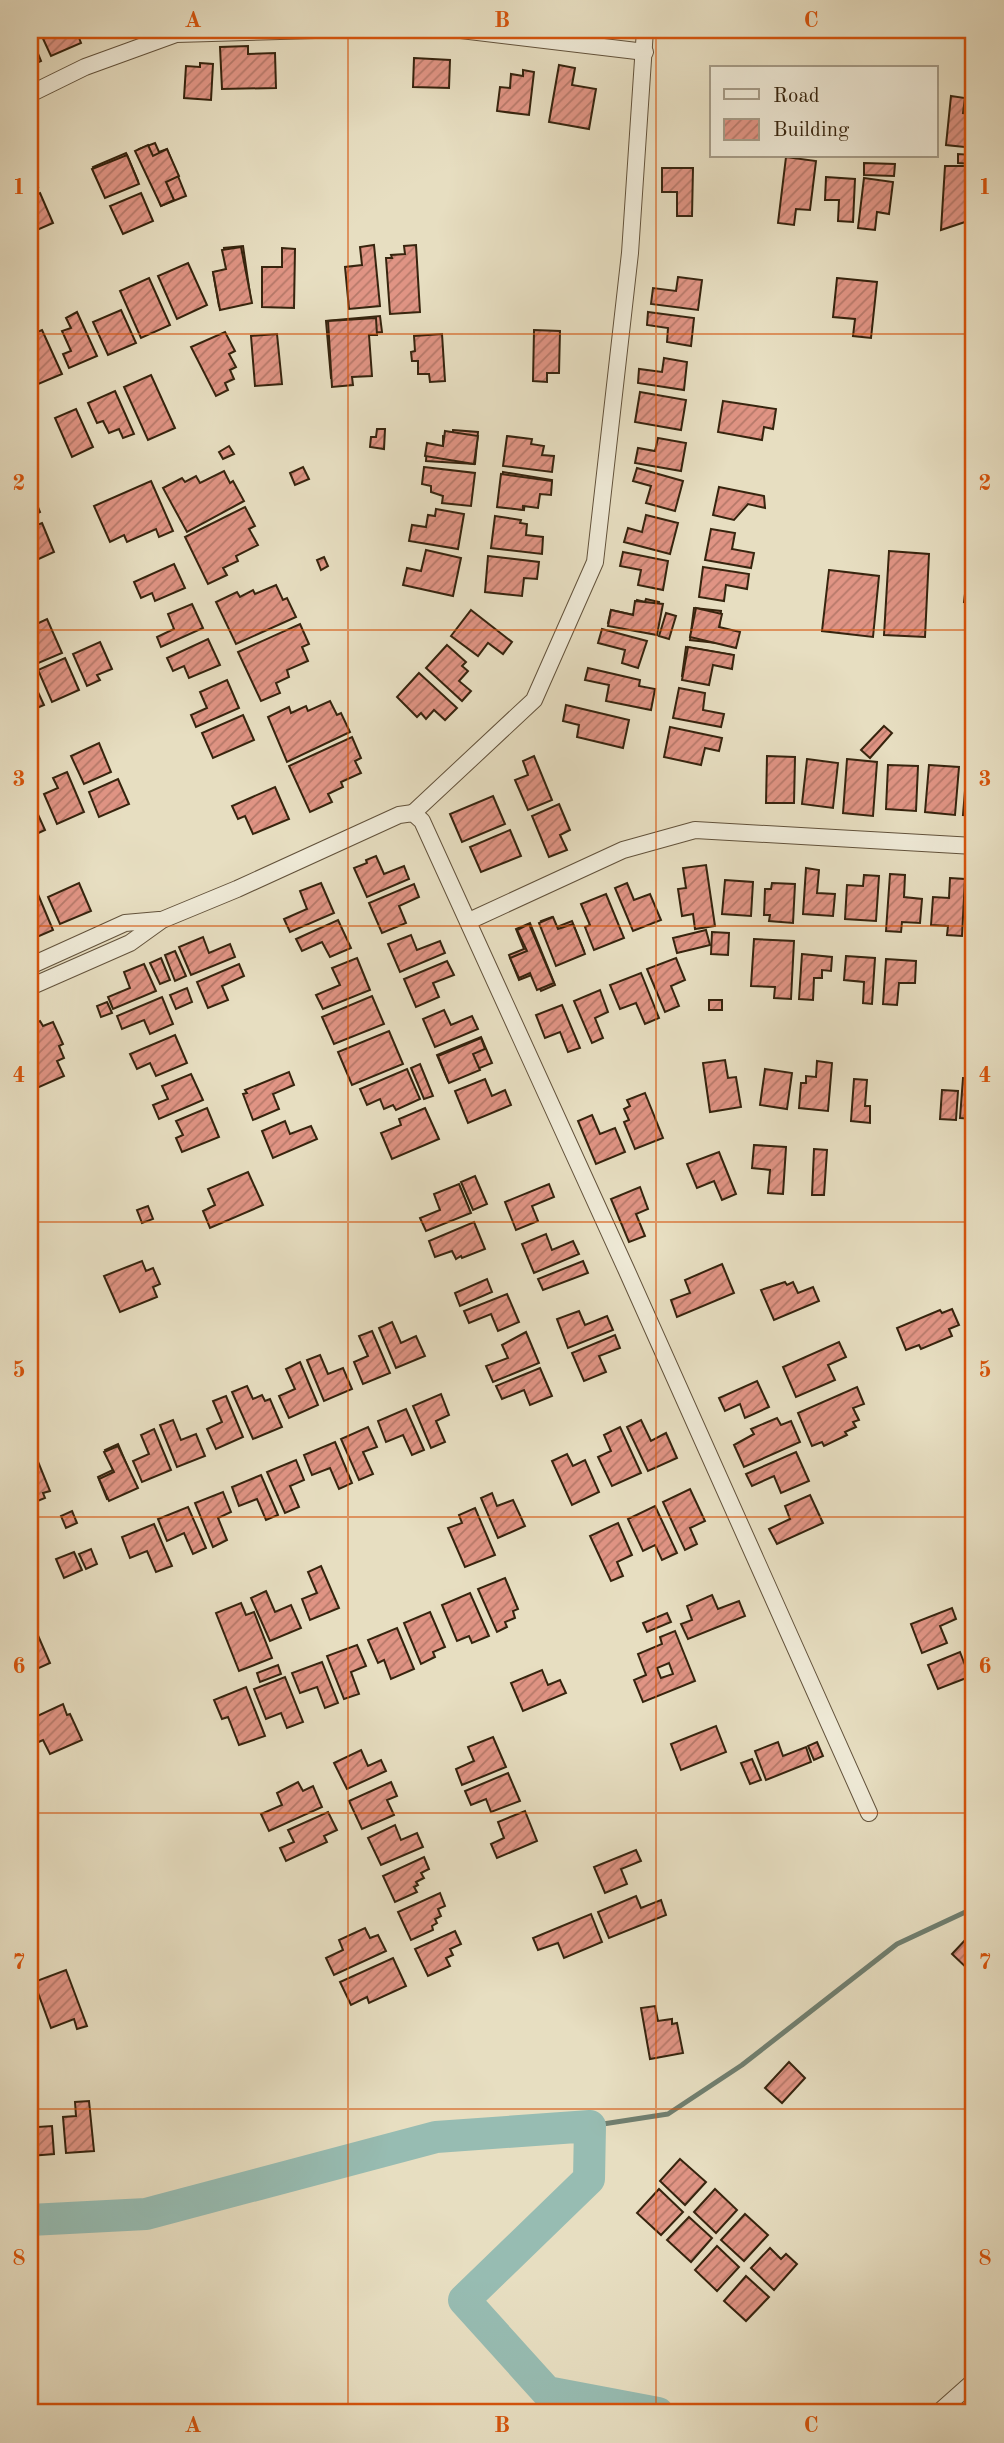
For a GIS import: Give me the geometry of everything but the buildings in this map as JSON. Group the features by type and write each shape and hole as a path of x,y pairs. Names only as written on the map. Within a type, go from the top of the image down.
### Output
{"street":[{"path":"30,94 85,67 176,34 315,30"},
{"path":"461,30 645,51"},
{"path":"30,987 130,943 162,920 400,815 413,813 534,700 595,562 630,253 645,30"},
{"path":"413,813 422,821 469,921 869,1813"},
{"path":"469,921 623,850 695,830 974,846"},
{"path":"30,966 125,923 162,920"},
{"path":"939,2413 974,2381"}],"waterway":[{"path":"590,2126 668,2114 742,2065 897,1944 974,1908"},
{"path":"30,2220 146,2214 436,2137 590,2126 589,2179 464,2300 547,2392 658,2413"}]}
